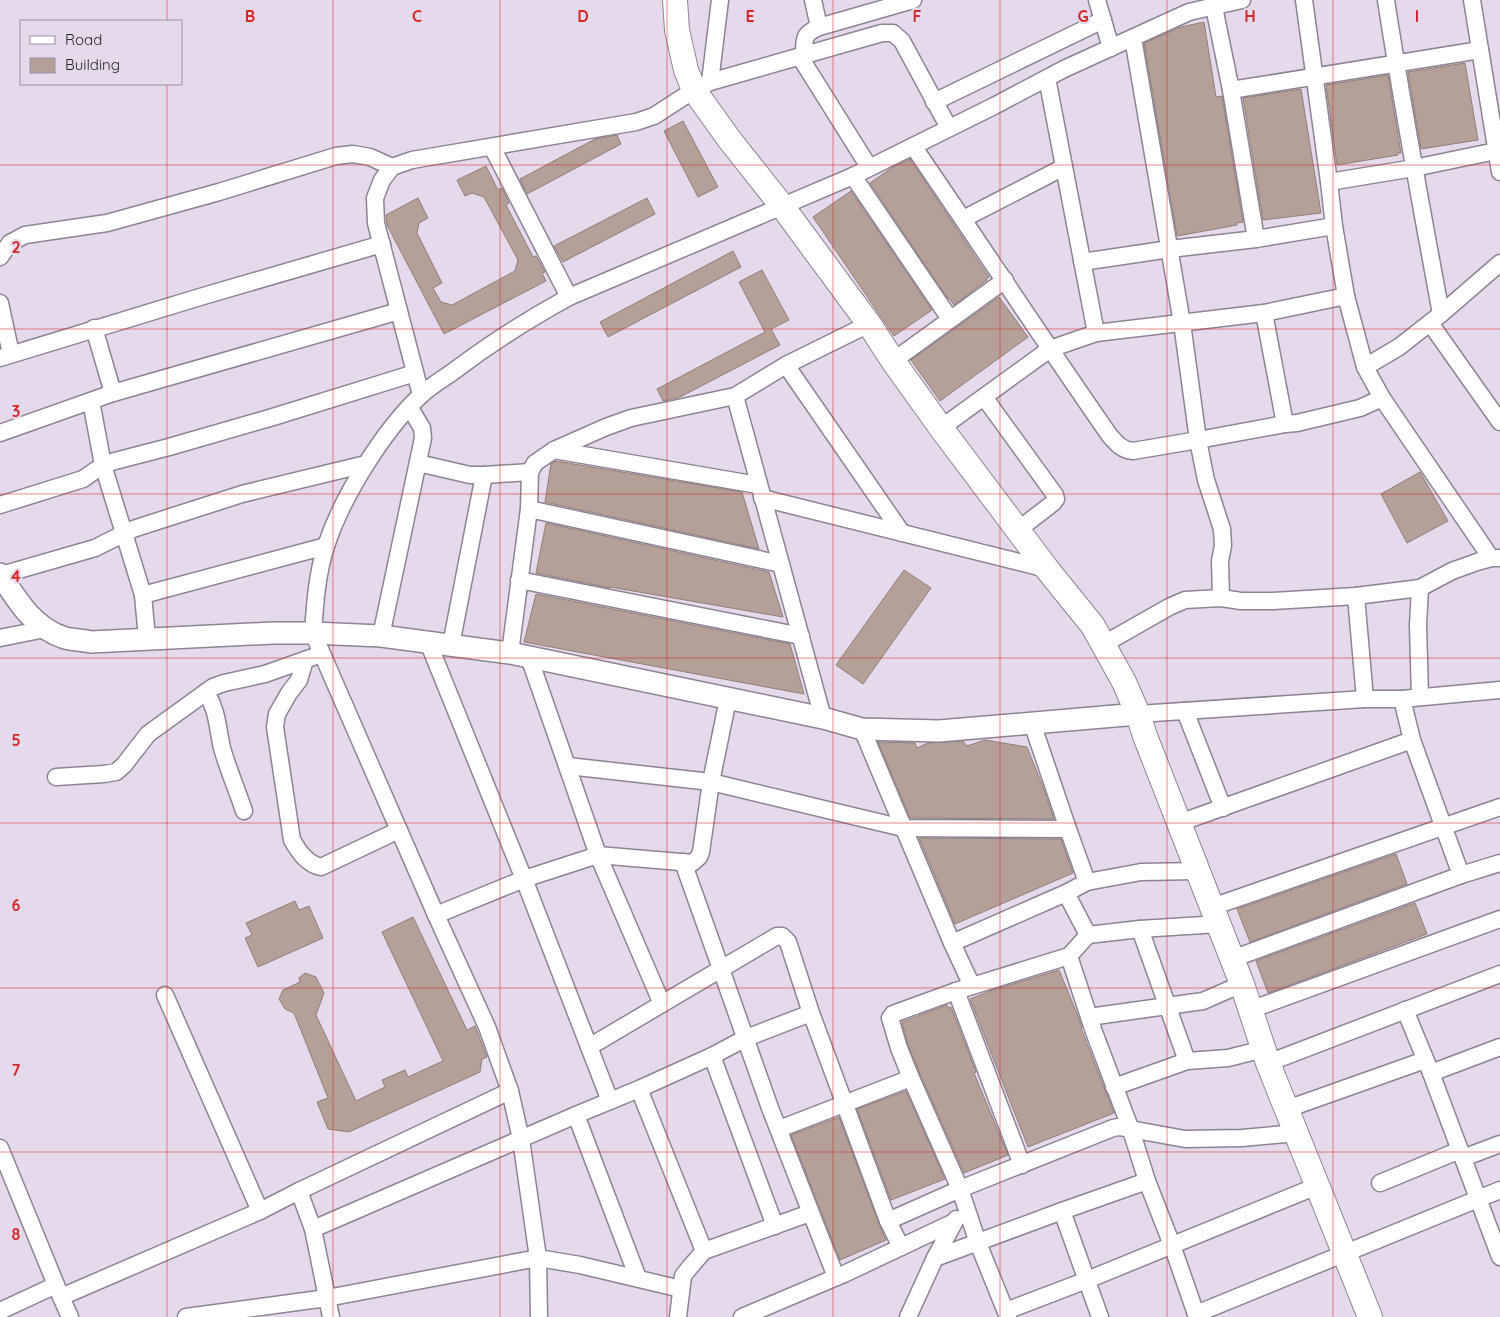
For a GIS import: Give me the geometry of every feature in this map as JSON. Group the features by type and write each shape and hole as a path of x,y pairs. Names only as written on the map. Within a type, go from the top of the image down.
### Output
{"main road":[{"path":"675,0 677,30 686,70 702,86 729,139 782,206 869,324 941,428 1104,644 1138,714 1242,984 1266,1056 1370,1317"}],"street":[{"path":"702,86 720,0"},
{"path":"813,0 819,27"},
{"path":"869,168 802,56 806,35 809,31 819,27 914,0"},
{"path":"1097,0 1111,48"},
{"path":"539,1317 538,1258 521,1140 510,1090 487,1027 313,633 315,591 326,546 343,506 366,464 392,428 421,395 532,317 569,297 853,176 1047,78 1189,12 1242,0"},
{"path":"1104,644 1185,600 1221,598 1241,602 1273,601 1356,596 1420,588 1476,562 1496,558 1382,398 1365,367 1346,296 1334,226 1330,182 1304,0"},
{"path":"1386,0 1414,168 1436,318 1500,422"},
{"path":"1472,0 1500,172"},
{"path":"1214,7 1231,90 1256,239"},
{"path":"934,102 1103,20"},
{"path":"421,395 376,222 375,198 382,180 392,167 412,160 645,119 654,116 702,86 882,33 893,33 902,41 949,128"},
{"path":"1133,38 1170,248 1198,440 1206,480 1222,529 1223,546 1220,561 1221,598"},
{"path":"1231,90 1480,50"},
{"path":"1047,78 1096,333"},
{"path":"913,146 1110,436 1119,446 1126,450 1133,451 1297,423 1360,408 1382,398"},
{"path":"492,147 569,297"},
{"path":"1330,182 1414,168 1496,151"},
{"path":"0,257 10,243 25,235 107,223 219,192 336,156 353,154 370,157 392,167"},
{"path":"963,219 1064,167"},
{"path":"853,176 950,319"},
{"path":"1082,262 1170,248 1256,239 1334,226"},
{"path":"0,303 6,356 94,328 382,244"},
{"path":"1365,367 1399,347 1500,263"},
{"path":"893,361 1005,280"},
{"path":"941,428 1050,350 1096,333 1264,313 1346,296"},
{"path":"0,433 113,393 399,311"},
{"path":"1264,313 1285,424"},
{"path":"662,1004 598,854 568,766 519,655 519,580 529,509 530,472 535,463 554,450 606,427 631,418 735,396 786,364 869,324"},
{"path":"94,328 113,393"},
{"path":"786,364 902,533"},
{"path":"0,505 83,478 103,465 273,417 415,373"},
{"path":"735,396 823,718"},
{"path":"984,397 1056,499 1018,530"},
{"path":"91,401 103,465 143,595 147,638"},
{"path":"381,636 423,438 422,428 410,408"},
{"path":"554,450 760,492 902,533 1047,569"},
{"path":"418,463 470,475 530,472"},
{"path":"366,464 242,494 123,533 95,548 0,575 20,605 34,620 45,629 67,638 91,642 273,633 381,636 519,655 823,718 862,729 939,731 1138,714 1365,699 1402,699 1500,690"},
{"path":"451,645 484,475"},
{"path":"529,509 781,564"},
{"path":"143,595 326,546"},
{"path":"519,580 801,636"},
{"path":"1420,588 1418,626 1420,697"},
{"path":"1356,596 1365,699"},
{"path":"0,638 45,629"},
{"path":"428,642 524,879 610,1101"},
{"path":"56,777 116,772 124,765 148,734 213,687 265,674 322,654"},
{"path":"305,660 299,680 277,714 275,728 292,840 313,865 320,867 399,830"},
{"path":"206,692 212,701 217,715 223,749 244,811"},
{"path":"436,915 524,879 598,854 692,863 695,861 701,852 711,782 728,699"},
{"path":"1402,699 1412,740 1461,875"},
{"path":"1185,711 1223,808"},
{"path":"1032,723 1088,882"},
{"path":"862,729 902,828 972,986"},
{"path":"1179,824 1412,740"},
{"path":"568,766 711,782 902,828 1068,829"},
{"path":"1318,1186 1007,1314 978,1242 963,1197 910,1078 890,1018 893,1014 956,991 1069,956 1088,935 1140,929 1216,916 1444,826 1500,806"},
{"path":"683,862 770,1108 836,1277"},
{"path":"1232,959 1461,875 1500,863"},
{"path":"952,943 1088,882 1141,872 1198,871"},
{"path":"1066,893 1088,935"},
{"path":"1250,1010 1500,919"},
{"path":"1140,929 1187,1061"},
{"path":"589,1047 773,938 782,936 788,942 811,1013 888,1221 900,1247"},
{"path":"1069,956 1196,1316 1500,1190"},
{"path":"1114,1087 1187,1061 1266,1056 1405,1010 1500,974"},
{"path":"1089,1017 1203,1000 1242,984"},
{"path":"956,991 1022,1165"},
{"path":"165,995 260,1212"},
{"path":"1405,1010 1500,1257"},
{"path":"313,1229 640,1089 746,1038 811,1013"},
{"path":"1287,1110 1428,1067 1499,1051"},
{"path":"712,1056 775,1226"},
{"path":"779,1129 910,1078"},
{"path":"640,1089 704,1251"},
{"path":"0,1311 58,1291 260,1212 299,1191 510,1090"},
{"path":"576,1115 638,1278"},
{"path":"888,1221 963,1197 1022,1165 1105,1130 1120,1127 1185,1139 1242,1138 1296,1133"},
{"path":"1380,1183 1461,1154 1500,1144"},
{"path":"0,1148 70,1317"},
{"path":"935,1258 1147,1181"},
{"path":"299,1191 313,1229 331,1317"},
{"path":"908,1317 954,1222 963,1197"},
{"path":"1062,1211 1100,1317"},
{"path":"678,1317 683,1276 704,1251 810,1214"},
{"path":"742,1317 836,1277 954,1222"},
{"path":"186,1317 327,1298 538,1258 580,1265 681,1288"}],"building":[{"path":"1204,22 1216,97 1222,96 1243,222 1237,223 1237,225 1177,236 1144,43 1181,27"},
{"path":"1465,63 1478,140 1421,149 1408,72"},
{"path":"1388,75 1401,153 1337,165 1326,85"},
{"path":"1301,89 1321,213 1263,220 1243,98"},
{"path":"683,121 718,187 698,197 664,131"},
{"path":"617,135 621,144 527,194 520,179 595,139"},
{"path":"910,159 989,277 954,305 948,299 870,183 893,167"},
{"path":"486,166 498,190 502,188 509,203 506,205 533,257 536,256 545,272 542,273 546,281 444,334 387,225 386,215 418,198 428,218 419,223 417,233 442,283 433,288 441,302 452,305 515,271 518,260 484,197 472,193 465,196 457,180"},
{"path":"851,191 932,310 894,336 813,217"},
{"path":"647,198 655,214 563,262 554,246"},
{"path":"733,251 741,267 608,337 600,322"},
{"path":"762,270 789,320 771,329 780,345 680,397 663,401 657,389 765,332 739,282"},
{"path":"999,297 1028,337 940,401 911,360"},
{"path":"556,461 742,492 759,549 545,502 551,464"},
{"path":"1420,472 1448,521 1407,543 1381,494"},
{"path":"546,523 769,572 783,617 610,588 536,573"},
{"path":"904,570 931,588 863,684 836,665"},
{"path":"536,594 790,644 804,694 524,642"},
{"path":"985,740 1027,747 1054,819 910,818 878,742 915,743 917,748 928,743 963,741 967,746"},
{"path":"919,838 1061,839 1073,873 955,924"},
{"path":"1396,854 1407,884 1250,942 1237,909"},
{"path":"295,901 299,910 309,906 323,938 258,967 245,938 252,935 246,923"},
{"path":"1415,903 1427,934 1268,993 1256,961"},
{"path":"413,917 467,1030 475,1026 487,1057 482,1059 480,1072 349,1132 328,1129 317,1102 328,1098 294,1013 285,1009 279,999 283,990 300,982 299,978 305,973 316,977 324,993 316,1015 356,1101 385,1087 382,1080 405,1070 408,1077 443,1061 382,932"},
{"path":"1059,970 1114,1113 1028,1147 970,999"},
{"path":"947,1005 948,1008 951,1007 976,1072 974,1073 1008,1155 964,1173 908,1045 902,1022"},
{"path":"906,1091 945,1179 891,1200 857,1109"},
{"path":"839,1117 886,1240 840,1260 791,1135"}]}
